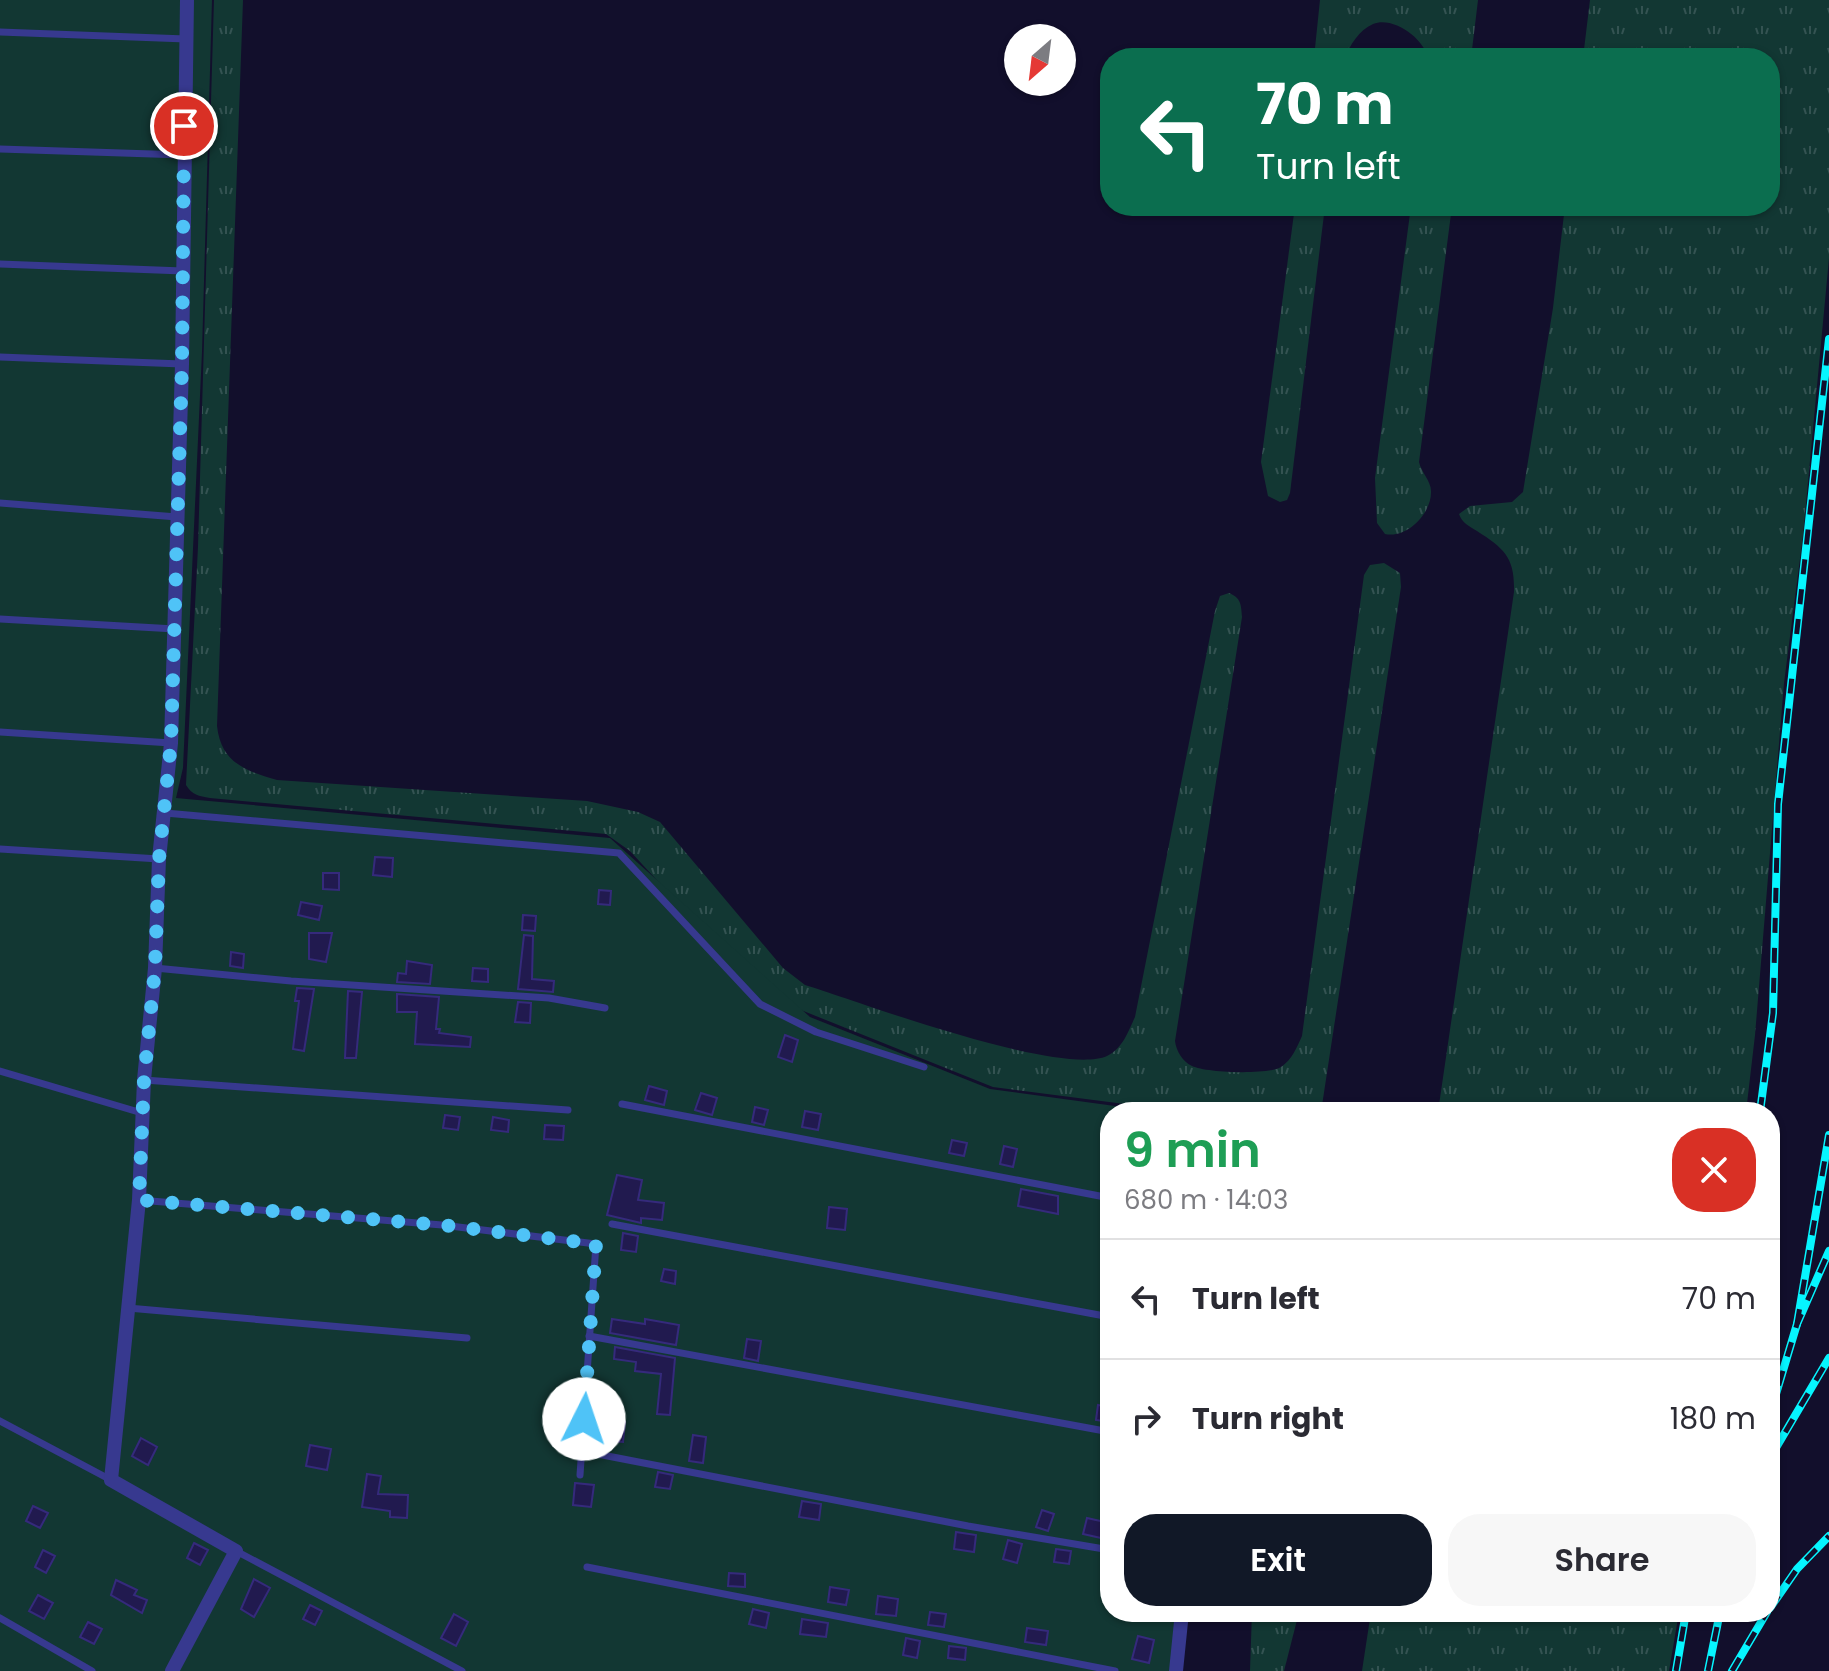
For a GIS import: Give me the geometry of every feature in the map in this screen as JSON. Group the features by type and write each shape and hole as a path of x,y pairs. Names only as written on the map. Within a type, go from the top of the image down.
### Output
{"street":[{"path":"172,1671 236,1551 111,1480 139,1200 159,859 171,743 182,364 187,0"},
{"path":"1176,1671 1181,1622"}],"lane":[{"path":"0,32 186,39"},
{"path":"0,149 183,155"},
{"path":"0,264 183,271"},
{"path":"0,357 182,364"},
{"path":"0,503 177,517"},
{"path":"0,619 175,629"},
{"path":"0,732 171,743"},
{"path":"165,813 619,853 760,1004 816,1032 924,1067"},
{"path":"0,849 159,859"},
{"path":"155,968 291,981 549,998 605,1008"},
{"path":"0,1071 142,1113"},
{"path":"144,1080 568,1110"},
{"path":"622,1104 1100,1196"},
{"path":"139,1200 442,1225 596,1244 580,1475"},
{"path":"612,1224 1100,1315"},
{"path":"128,1308 467,1338"},
{"path":"589,1336 1100,1430"},
{"path":"0,1421 111,1480"},
{"path":"587,1452 968,1526 1100,1548"},
{"path":"236,1551 462,1671"},
{"path":"587,1567 1115,1671"},
{"path":"0,1618 92,1671"}],"green space":[{"path":"0,0 212,0 202,352 183,768 176,798 610,838 810,1017 990,1089 1100,1104 1100,1622 1184,1622 1176,1671 0,1671"},
{"path":"214,0 243,0 217,726 219,739 230,757 245,769 277,780 587,801 638,812 660,822 783,968 805,985 959,1035 1048,1056 1083,1060 1113,1053 1135,1017 1215,611 1220,596 1229,593 1240,602 1242,617 1175,1041 1183,1059 1199,1068 1237,1072 1274,1070 1288,1061 1302,1036 1364,575 1370,565 1384,563 1400,573 1401,587 1323,1102 1109,1102 993,1087 801,1010 749,980 630,851 606,834 199,796 186,785 198,547"},
{"path":"1320,0 1478,0 1472,48 1423,48 1399,26 1381,22 1359,34 1350,48 1315,48"},
{"path":"1590,0 1829,0 1829,258 1803,535 1784,683 1747,1102 1439,1102 1514,592 1513,571 1506,556 1495,543 1466,524 1459,514 1470,506 1512,502 1523,492 1553,308 1564,216 1780,216 1780,48 1584,48"},
{"path":"1294,216 1324,216 1287,500 1280,502 1268,496 1261,462"},
{"path":"1410,216 1451,216 1419,462 1431,491 1427,508 1417,523 1402,532 1385,534 1377,523 1375,478"},
{"path":"1252,1622 1296,1622 1284,1671 1250,1671"},
{"path":"1369,1622 1677,1622 1669,1671 1362,1671"}],"building":[{"path":"375,857 393,858 392,877 373,875"},
{"path":"323,873 339,873 339,890 323,889"},
{"path":"599,890 611,891 610,905 598,904"},
{"path":"301,902 322,906 319,920 298,915"},
{"path":"523,915 536,916 535,931 522,930"},
{"path":"309,933 332,933 326,962 309,959"},
{"path":"524,935 533,936 532,979 554,981 553,992 518,989"},
{"path":"231,952 244,954 243,968 230,966"},
{"path":"407,961 432,965 430,984 397,982 398,973 406,974"},
{"path":"473,968 488,969 488,982 472,981"},
{"path":"297,988 314,989 304,1051 293,1049 299,1001 295,1001"},
{"path":"348,991 362,992 356,1058 345,1058"},
{"path":"397,994 439,997 436,1029 440,1029 439,1033 471,1037 470,1047 415,1044 417,1012 397,1012"},
{"path":"518,1002 531,1003 530,1023 515,1022"},
{"path":"785,1035 798,1040 792,1062 778,1057"},
{"path":"649,1086 667,1091 664,1105 645,1100"},
{"path":"701,1093 717,1098 712,1115 695,1110"},
{"path":"755,1107 768,1110 764,1125 752,1122"},
{"path":"805,1111 821,1114 818,1130 802,1127"},
{"path":"445,1115 460,1117 458,1130 443,1128"},
{"path":"493,1117 509,1120 508,1132 491,1130"},
{"path":"545,1125 564,1126 563,1140 544,1139"},
{"path":"952,1140 967,1143 964,1156 949,1153"},
{"path":"1004,1146 1017,1149 1013,1167 1000,1164"},
{"path":"617,1175 642,1180 638,1200 664,1203 662,1220 641,1218 641,1223 607,1215"},
{"path":"1021,1189 1058,1196 1058,1214 1018,1206"},
{"path":"829,1207 847,1209 845,1230 827,1228"},
{"path":"623,1233 638,1236 636,1252 621,1250"},
{"path":"664,1269 676,1271 675,1284 661,1281"},
{"path":"612,1319 645,1324 645,1319 679,1325 676,1345 610,1333"},
{"path":"747,1339 761,1341 758,1361 744,1358"},
{"path":"615,1347 675,1358 670,1415 657,1414 661,1374 635,1371 636,1362 614,1359"},
{"path":"1098,1405 1100,1405 1100,1421 1096,1420"},
{"path":"612,1421 625,1422 623,1442 610,1441"},
{"path":"693,1435 706,1437 703,1463 689,1461"},
{"path":"141,1438 157,1447 148,1465 132,1456"},
{"path":"310,1445 331,1449 327,1470 306,1466"},
{"path":"658,1472 673,1475 670,1489 655,1487"},
{"path":"367,1474 381,1476 378,1494 408,1495 407,1518 390,1517 390,1511 362,1507"},
{"path":"575,1483 594,1485 591,1507 573,1505"},
{"path":"802,1501 821,1504 819,1520 799,1517"},
{"path":"33,1506 48,1513 40,1528 26,1521"},
{"path":"1042,1510 1054,1514 1048,1531 1036,1527"},
{"path":"1087,1518 1100,1521 1100,1538 1083,1534"},
{"path":"956,1532 976,1535 974,1552 954,1549"},
{"path":"1008,1540 1022,1544 1017,1563 1003,1559"},
{"path":"194,1543 208,1550 200,1565 187,1558"},
{"path":"1056,1549 1071,1551 1069,1564 1054,1562"},
{"path":"43,1550 55,1556 46,1573 35,1567"},
{"path":"729,1573 745,1574 745,1587 728,1586"},
{"path":"254,1579 270,1588 254,1617 241,1609"},
{"path":"116,1580 137,1590 134,1595 147,1600 142,1613 111,1595"},
{"path":"830,1587 849,1590 846,1605 828,1602"},
{"path":"38,1595 53,1603 44,1619 29,1611"},
{"path":"878,1596 898,1599 896,1616 876,1614"},
{"path":"310,1605 322,1611 315,1625 303,1619"},
{"path":"753,1609 769,1613 766,1628 749,1624"},
{"path":"930,1612 946,1614 944,1627 928,1625"},
{"path":"454,1614 468,1622 456,1646 441,1638"},
{"path":"802,1619 828,1623 826,1637 800,1634"},
{"path":"88,1622 102,1629 94,1644 80,1637"},
{"path":"1027,1628 1048,1631 1046,1645 1025,1642"},
{"path":"1138,1636 1154,1640 1149,1663 1132,1659"},
{"path":"906,1638 920,1641 917,1658 903,1655"},
{"path":"949,1646 966,1648 965,1660 948,1658"}],"railway":[{"path":"1761,1102 1773,1013 1778,804 1829,339"},
{"path":"1797,1324 1829,1135"},
{"path":"1780,1381 1797,1324 1829,1251"},
{"path":"1780,1441 1829,1358"},
{"path":"1780,1594 1797,1569 1829,1536"},
{"path":"1676,1671 1684,1622"},
{"path":"1708,1671 1718,1622"},
{"path":"1732,1671 1761,1622"}],"route":[{"path":"184,126 182,364 171,743 159,859 139,1200 442,1225 596,1244 584,1419"}]}
